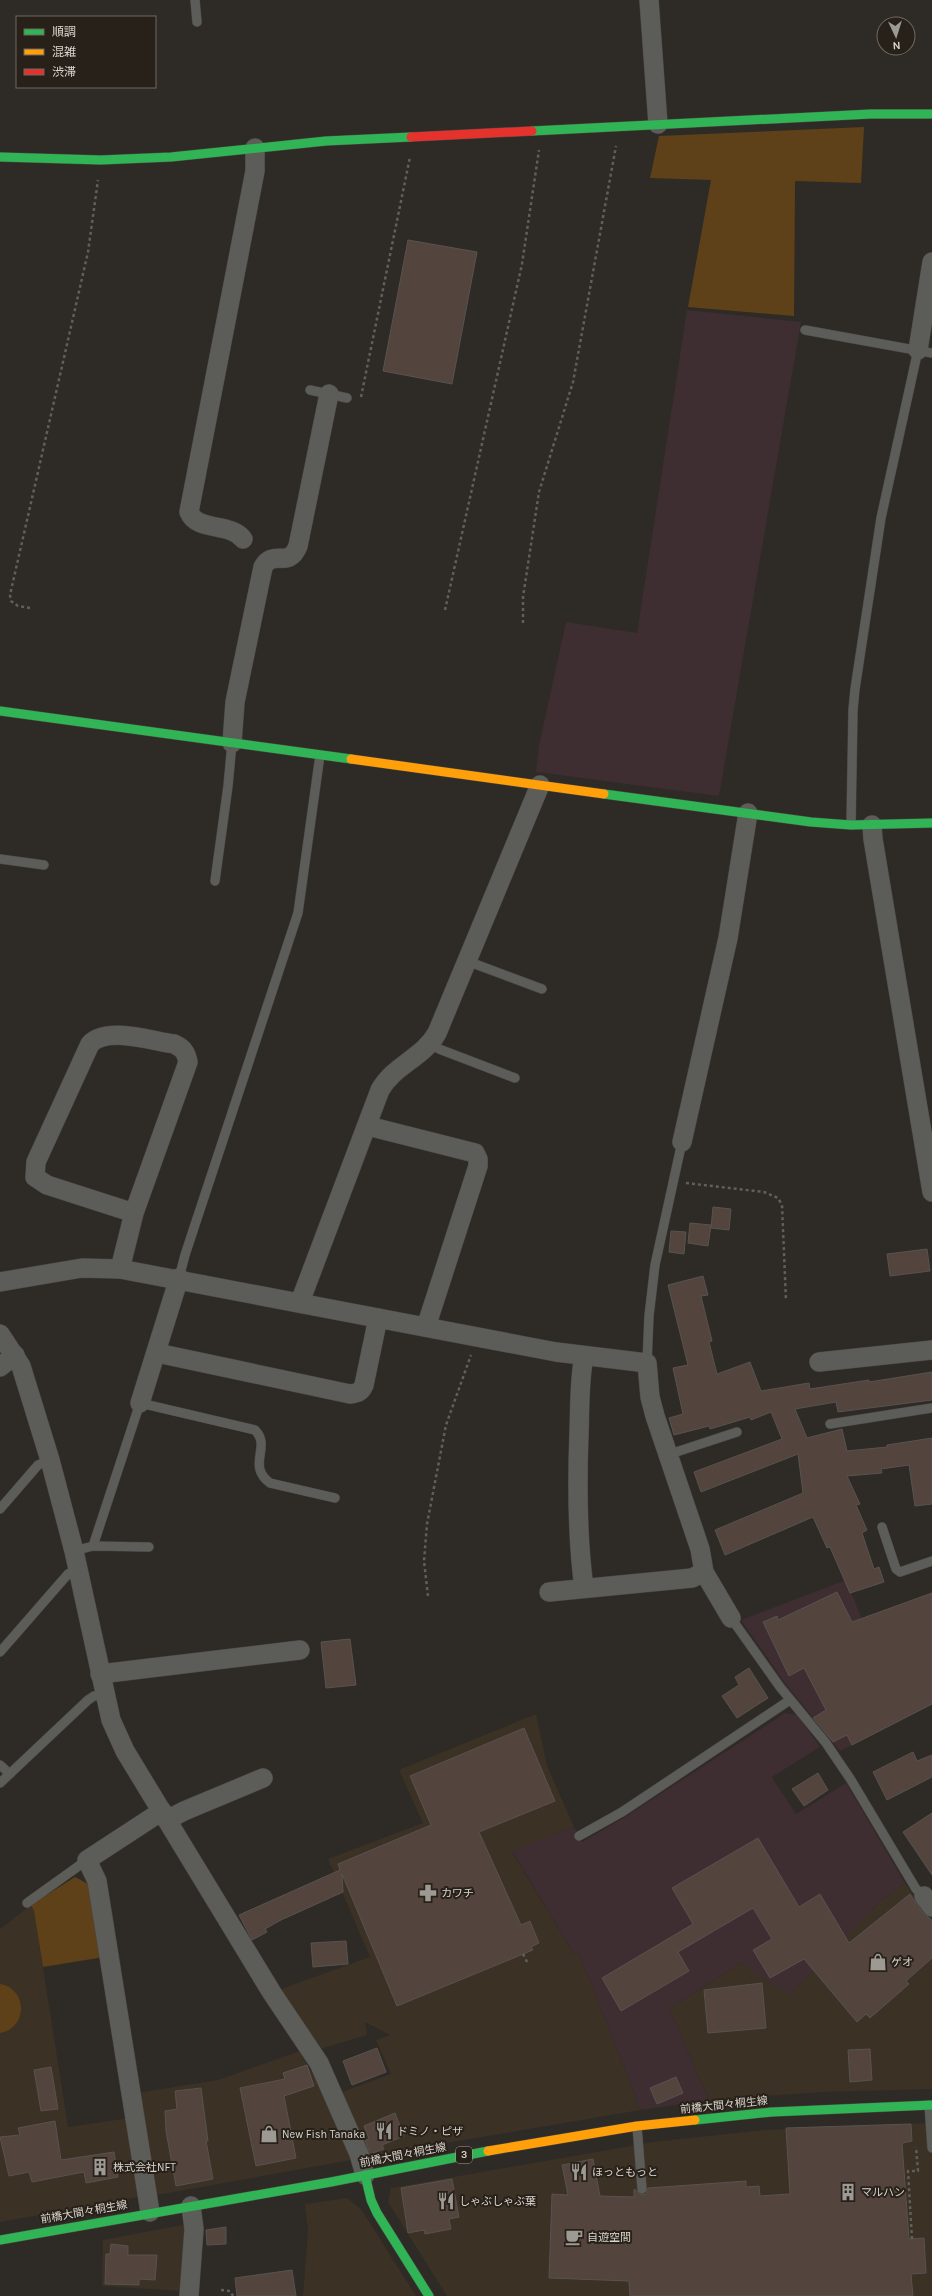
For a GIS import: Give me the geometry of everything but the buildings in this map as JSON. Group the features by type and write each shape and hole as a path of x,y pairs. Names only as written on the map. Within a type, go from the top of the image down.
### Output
{"street":[{"path":"649,0 658,124"},
{"path":"0,157 101,160 171,157 326,141 871,114 932,114"},
{"path":"243,538 233,530 196,522 189,512 255,171 255,148"},
{"path":"925,352 932,262"},
{"path":"232,743 235,702 263,567 266,561 272,559 289,558 294,555 298,546 338,396"},
{"path":"0,711 748,814 851,825 932,822"},
{"path":"300,1302 385,1081 432,1043 540,785"},
{"path":"682,1142 728,938 748,814"},
{"path":"872,825 874,846 932,1192"},
{"path":"120,1269 122,1254 134,1214 188,1062 186,1054 181,1047 174,1044 115,1035 105,1036 96,1038 90,1044 36,1162 34,1170 35,1177 47,1185 134,1214"},
{"path":"368,1126 475,1152 478,1158 478,1166 426,1327"},
{"path":"0,1282 82,1268 120,1269 179,1278 477,1338 584,1356 647,1363 650,1397 667,1455 700,1548 704,1572 731,1618"},
{"path":"140,1403 157,1353 179,1278"},
{"path":"157,1353 350,1394 357,1394 362,1391 364,1385 378,1318"},
{"path":"0,1334 21,1366 50,1460 74,1551 105,1695 117,1736 272,1993 319,2063 359,2154 371,2200 377,2213 430,2296"},
{"path":"819,1362 932,1350"},
{"path":"0,1367 15,1355"},
{"path":"584,1356 580,1378 577,1478 577,1521 584,1588"},
{"path":"550,1592 692,1578 704,1572"},
{"path":"100,1674 300,1650"},
{"path":"150,2212 97,1881 87,1860 164,1816 184,1810 263,1778"},
{"name":"前橋大間々桐生線","path":"0,2240 364,2175 526,2144 637,2126 772,2112 931,2105"},
{"path":"189,2296 194,2229 191,2206"}],"lane":[{"path":"195,0 197,22"},
{"path":"805,330 925,352 881,518 852,710 851,825"},
{"path":"310,390 338,396"},
{"path":"215,881 228,786 232,743"},
{"path":"179,1278 187,1248 298,913 320,755"},
{"path":"0,859 44,866"},
{"path":"467,961 542,989"},
{"path":"432,1043 439,1049 515,1078"},
{"path":"647,1363 652,1284 682,1142"},
{"path":"92,1546 140,1403 255,1430 260,1435 262,1443 258,1470 263,1478 270,1483 335,1498"},
{"path":"830,1424 932,1408"},
{"path":"667,1455 737,1432"},
{"path":"0,1509 38,1465 50,1460"},
{"path":"882,1527 896,1569 900,1572 932,1561"},
{"path":"74,1551 92,1546 149,1547"},
{"path":"0,1652 68,1574 78,1569"},
{"path":"731,1618 790,1700 826,1743 851,1780 916,1889 928,1902"},
{"path":"0,1783 88,1700 94,1696 105,1695"},
{"path":"579,1836 622,1812 790,1700"},
{"path":"0,1765 10,1774"},
{"path":"27,1903 87,1860"},
{"path":"931,2105 932,2148"},
{"path":"637,2126 642,2189"}],"path":[{"path":"446,610 522,264 540,141 539,130"},
{"path":"338,396 361,397 411,149"},
{"path":"30,608 18,606 11,601 10,596 88,252 101,160"},
{"path":"523,623 523,597 538,492 572,382 612,160"},
{"path":"674,1182 764,1192 778,1198 782,1205 786,1301"},
{"path":"428,1596 424,1561 427,1524 445,1432 477,1338"},
{"path":"523,1954 528,1964"},
{"path":"912,2239 908,2171 918,2171 916,2141"},
{"path":"221,2290 230,2291 232,2296"}],"shaded area":[{"path":"864,127 861,183 795,181 794,316 688,307 711,180 650,178 659,136"},
{"path":"687,310 801,322 719,796 536,772 539,745 566,622 637,633"},
{"path":"846,1580 874,1648 932,1704 840,1751 785,1683 741,1620"},
{"path":"785,1713 797,1715 820,1747 772,1777 796,1814 846,1783 905,1883 880,1901 790,1995 741,1963 669,2009 709,2100 641,2110 579,1953 574,1954 512,1851 574,1827 582,1842 625,1817"},
{"path":"536,1714 547,1766 574,1827 512,1852 574,1954 579,1953 641,2110 370,2156 342,2092 391,2074 376,2040 390,2035 365,2022 367,2035 320,2049 281,1989 370,1957 328,1859 423,1823 399,1770"},
{"path":"75,1877 92,1886 104,1957 43,1967 34,1911 31,1905"},
{"path":"905,1883 932,1922 932,2089 821,2092 709,2100 669,2009 741,1963 811,1972 880,1901"},
{"path":"31,1905 34,1911 68,2127 130,2118 139,2197 0,2222 0,1929"},
{"path":"0,1984 9,1987 16,1993 20,2000 21,2008 20,2017 16,2024 9,2030 0,2033"},
{"path":"300,2051 318,2084 351,2160 157,2195 154,2192 137,2093 218,2080"},
{"path":"932,2123 932,2296 447,2296 388,2202 391,2188 653,2142 764,2130"},
{"path":"347,2198 361,2209 416,2296 303,2296 308,2230 305,2204"},
{"path":"182,2225 186,2227 182,2291 102,2286 103,2240"}],"traffic: fast":[{"path":"532,131 871,114 932,114"},
{"path":"0,157 101,160 171,157 326,141 411,137"},
{"path":"0,711 351,759"},
{"path":"604,794 811,822 851,825 932,823"},
{"path":"695,2120 772,2112 932,2105"},
{"path":"0,2240 331,2182 488,2151"},
{"path":"365,2175 371,2200 377,2213 429,2296"}],"traffic: slow":[{"path":"351,759 604,794"},
{"path":"488,2151 637,2126 695,2120"}],"traffic: jam":[{"path":"411,137 532,131"}],"place":[{"name":"カワチ","path":"428,1893"},
{"name":"ゲオ","path":"878,1962"},
{"name":"ドミノ・ピザ","path":"384,2131"},
{"name":"New Fish Tanaka","path":"269,2134"},
{"name":"株式会社NFT","path":"100,2167"},
{"name":"ほっともっと","path":"579,2172"},
{"name":"マルハン","path":"848,2192"},
{"name":"しゃぶしゃぶ葉","path":"446,2201"},
{"name":"自遊空間","path":"574,2237"}]}
